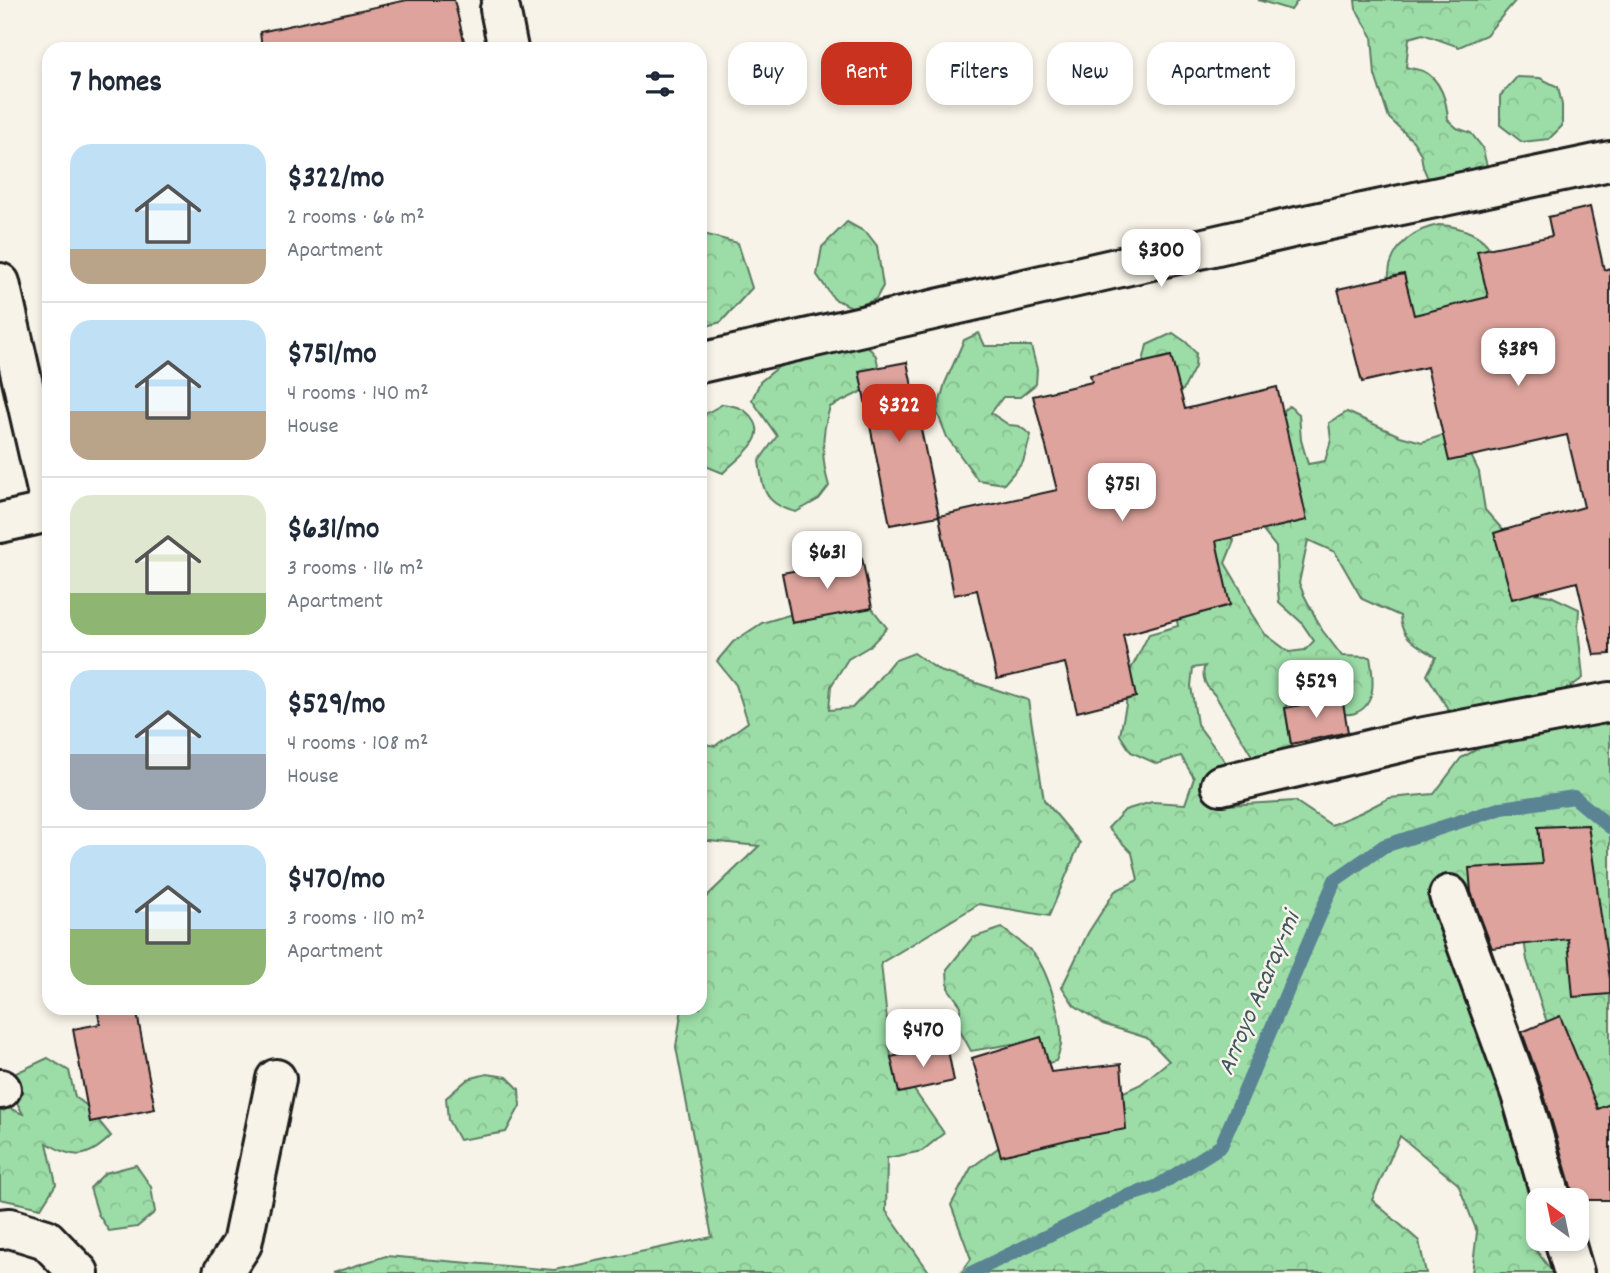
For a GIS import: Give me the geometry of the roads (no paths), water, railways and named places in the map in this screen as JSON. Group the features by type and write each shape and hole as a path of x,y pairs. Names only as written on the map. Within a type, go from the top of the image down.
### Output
{"street":[{"path":"500,9 507,42"},
{"path":"707,361 1292,228 1610,161"},
{"path":"0,283 42,468"},
{"path":"0,523 42,514"},
{"path":"1221,785 1419,738 1610,702"},
{"path":"1449,895 1521,1094 1548,1188"},
{"path":"223,1273 242,1244 276,1079"},
{"path":"0,1230 10,1228 46,1239 79,1273"},
{"path":"1568,1251 1574,1273"}],"waterway":[{"name":"Arroyo Acaray-mi","path":"971,1273 1124,1197 1156,1187 1221,1146 1335,880 1384,846 1502,808 1574,797 1610,827"}]}
